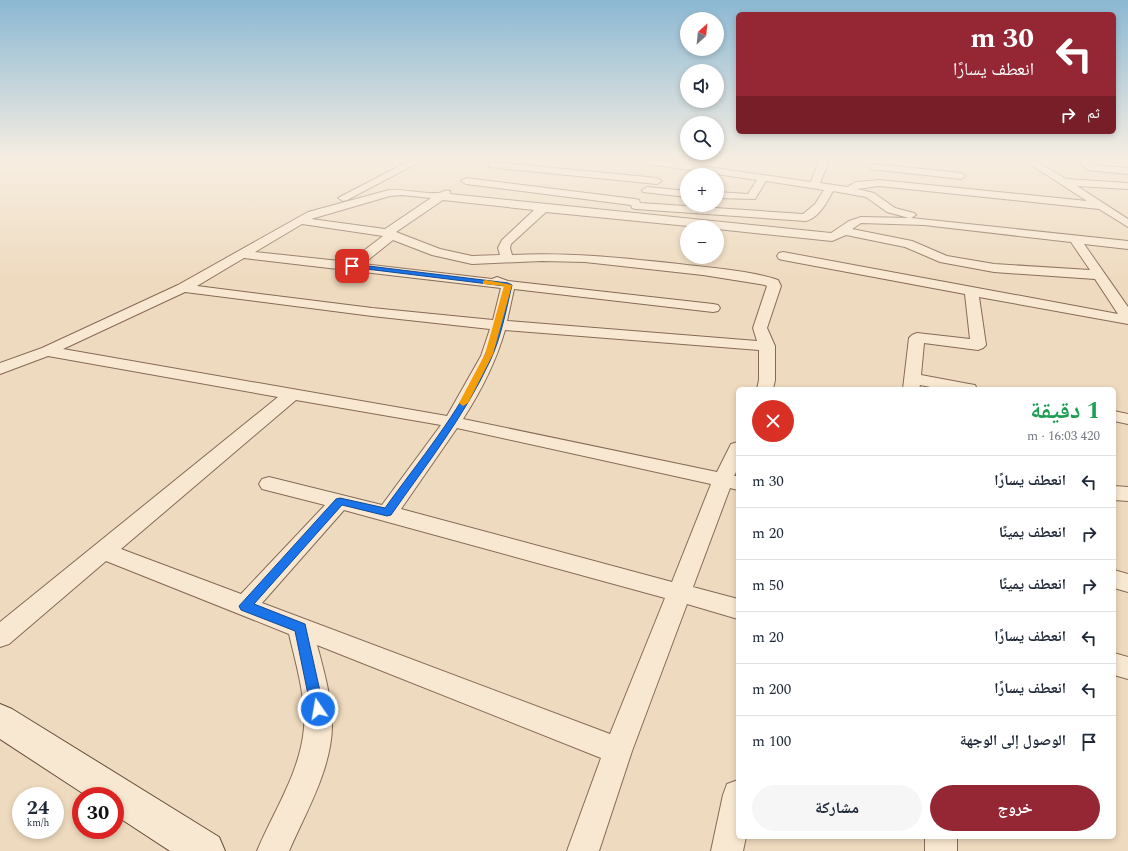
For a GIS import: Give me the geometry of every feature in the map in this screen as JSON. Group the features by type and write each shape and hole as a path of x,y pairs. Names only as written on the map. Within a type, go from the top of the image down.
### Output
{"street":[{"path":"0,369 47,350 183,288 302,219 338,201"},
{"path":"302,219 363,201"},
{"path":"352,266 389,234 435,201"},
{"path":"475,201 680,223"},
{"path":"603,201 806,218 822,201"},
{"path":"620,216 636,201"},
{"path":"878,201 894,212 939,221 951,225"},
{"path":"1050,201 1128,210"},
{"path":"1094,201 1128,224"},
{"path":"507,259 504,248 506,243 543,208"},
{"path":"302,219 389,234 436,252 467,269 508,285"},
{"path":"724,228 832,237 845,232 853,222 861,220 904,221 1128,245"},
{"path":"904,221 909,231 908,244"},
{"path":"845,232 908,244 944,259 994,268 1099,275"},
{"path":"1076,240 1128,319"},
{"path":"436,252 472,260 542,257 680,263"},
{"path":"242,254 713,308"},
{"path":"782,256 972,292 1128,319"},
{"path":"941,285 944,259"},
{"path":"706,264 773,283 774,286 760,328 767,346 767,380 765,387"},
{"path":"994,268 995,296"},
{"path":"387,512 453,422 487,360 499,325 508,285"},
{"path":"183,288 372,312 499,325 767,346"},
{"path":"946,387 912,384 917,338 978,345 972,292"},
{"path":"47,350 453,422 730,481"},
{"path":"0,637 292,393"},
{"path":"1116,416 1128,419"},
{"path":"583,851 618,751 680,593 730,481 736,456"},
{"path":"269,484 387,512 736,608"},
{"path":"1116,493 1128,494"},
{"path":"245,606 340,501"},
{"path":"103,551 618,751"},
{"path":"1116,580 1128,583"},
{"path":"272,851 309,770 317,737 318,709 300,627"},
{"path":"1116,665 1128,668"},
{"path":"0,720 205,851"},
{"path":"727,851 736,805"},
{"path":"941,839 941,851"}],"slow traffic":[{"path":"463,403 487,360 499,325 508,285 486,282"}],"route":[{"path":"318,709 300,627 245,606 340,501 387,512 453,422 487,360 499,325 508,285 352,266"}]}
